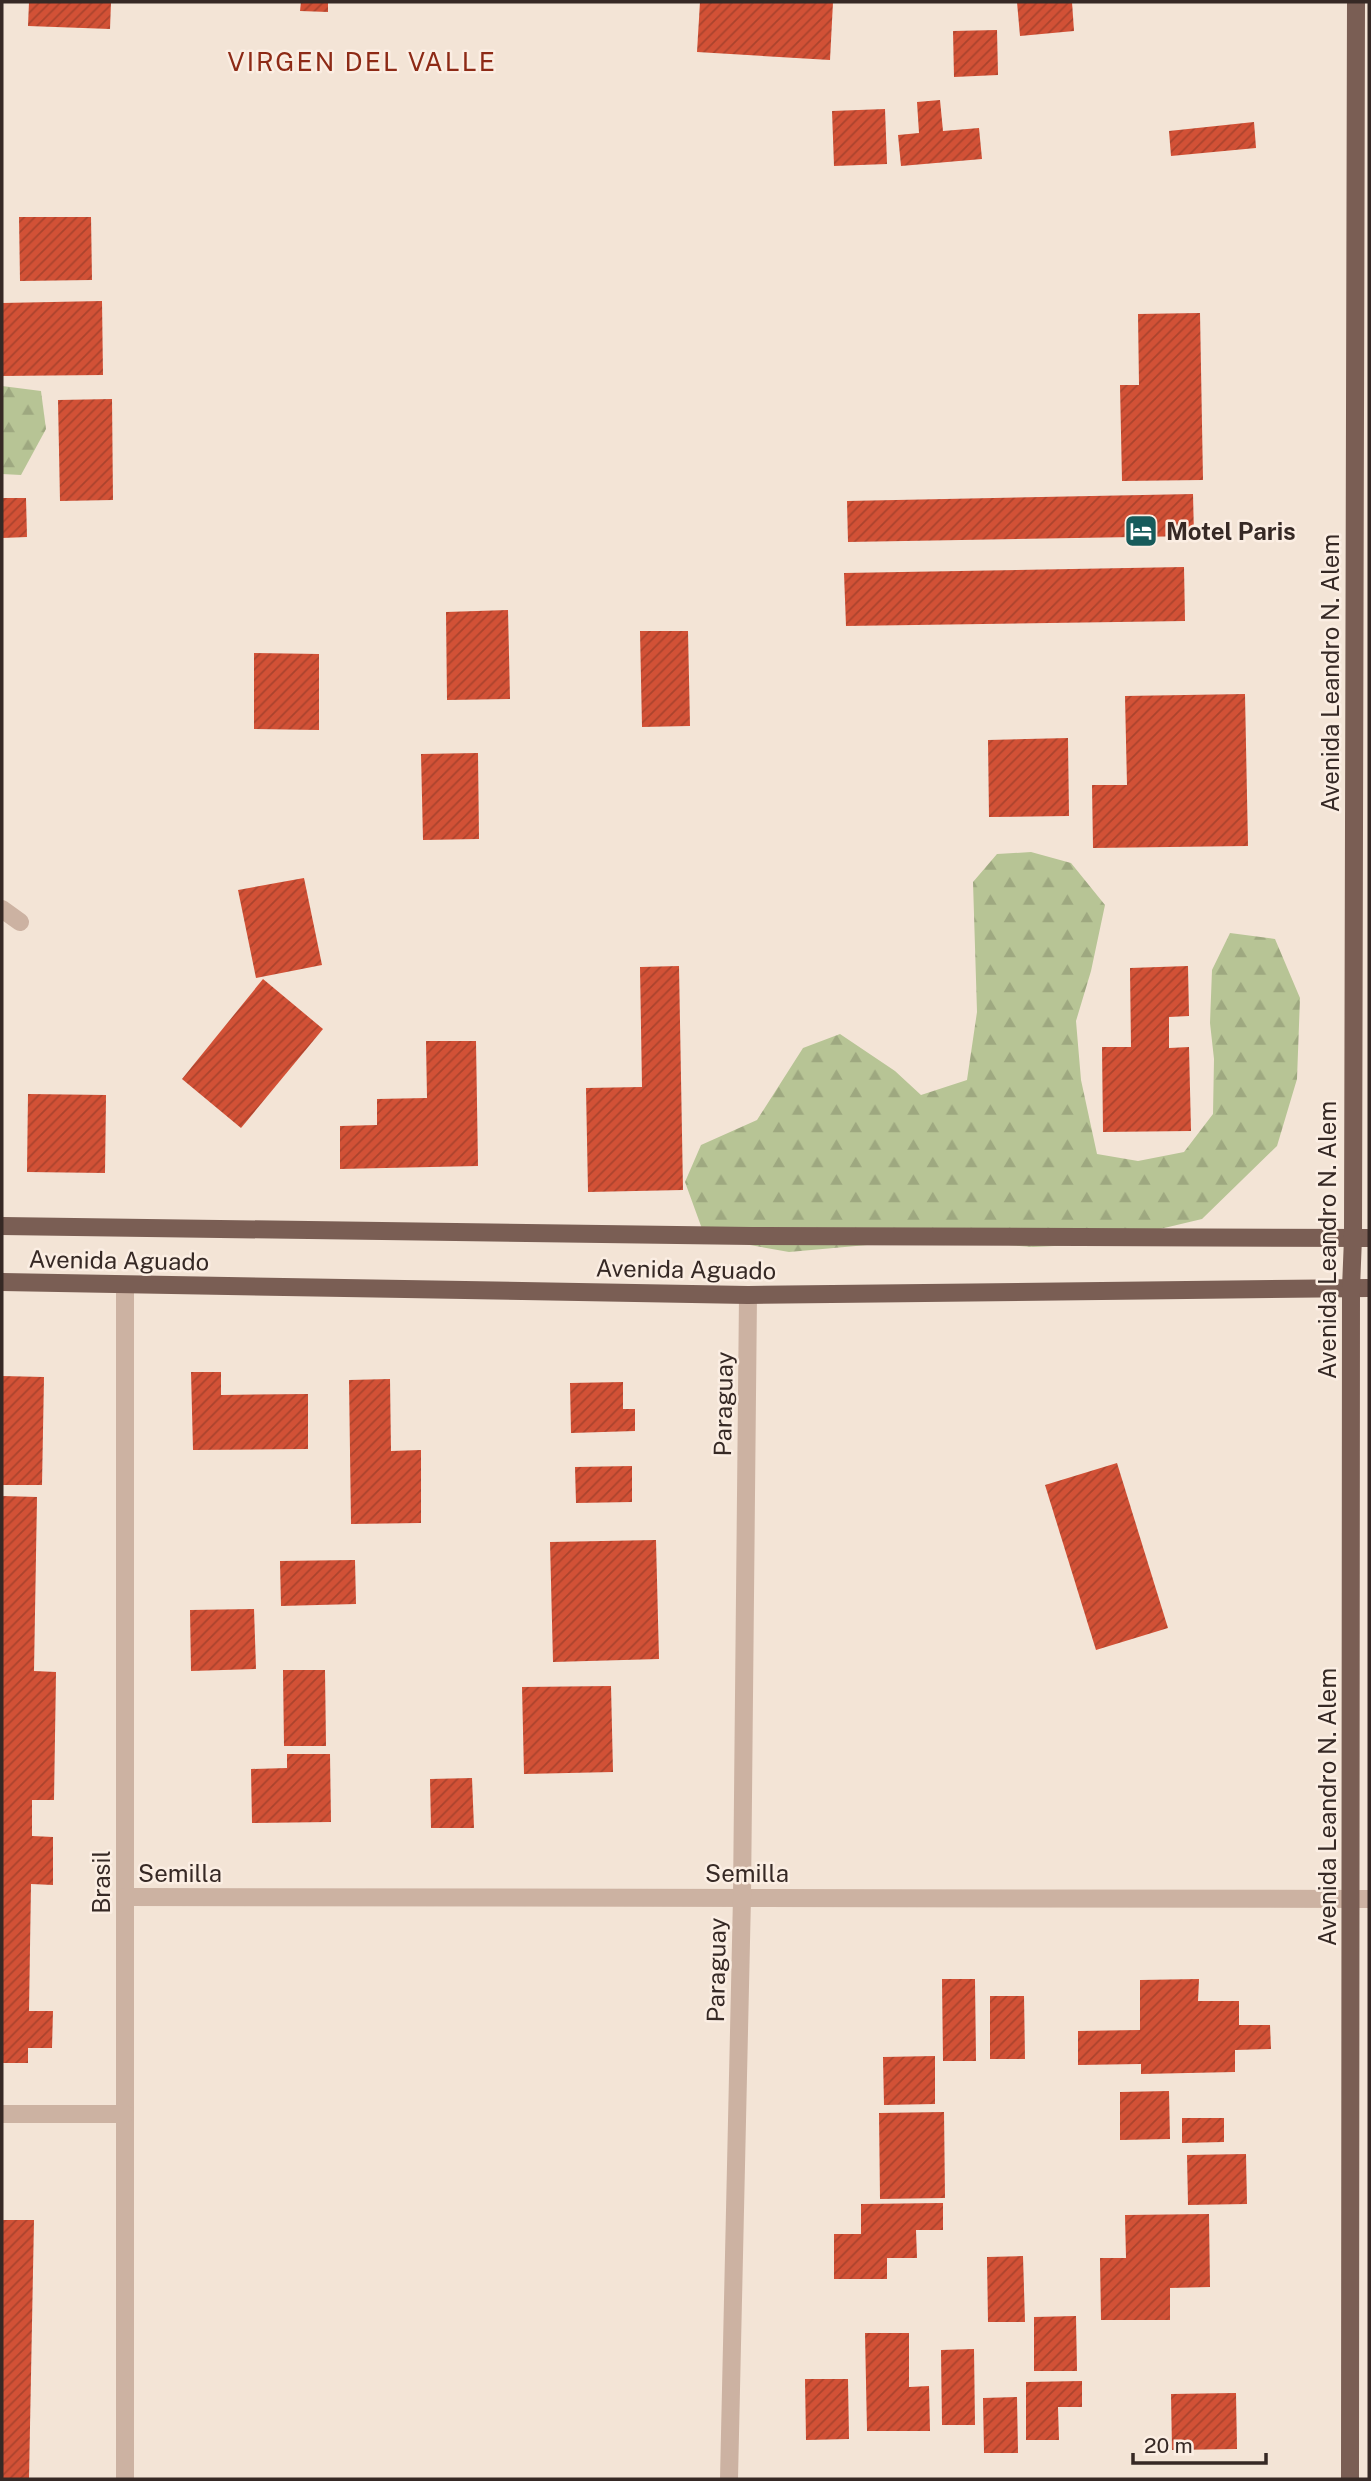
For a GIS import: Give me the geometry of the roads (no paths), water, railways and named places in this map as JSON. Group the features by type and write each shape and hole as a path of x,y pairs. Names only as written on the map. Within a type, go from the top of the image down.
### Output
{"main road":[{"name":"Avenida Leandro N. Alem","path":"1350,2479 1360,1899 1350,1288 1361,1238 1356,2"},
{"name":"Avenida Aguado","path":"2,1226 766,1236 1361,1238"},
{"name":"Avenida Aguado","path":"2,1282 748,1295 1369,1288"}],"street":[{"path":"2,909 20,922"},
{"name":"Brasil","path":"125,1284 125,2479"},
{"name":"Paraguay","path":"729,2479 742,1897 748,1295"},
{"name":"Semilla","path":"125,1897 1360,1899"},
{"path":"2,2114 125,2114"}],"place":[{"name":"Motel Paris","path":"1141,531"}],"district":[{"name":"VIRGEN DEL VALLE","path":"362,61"}]}
